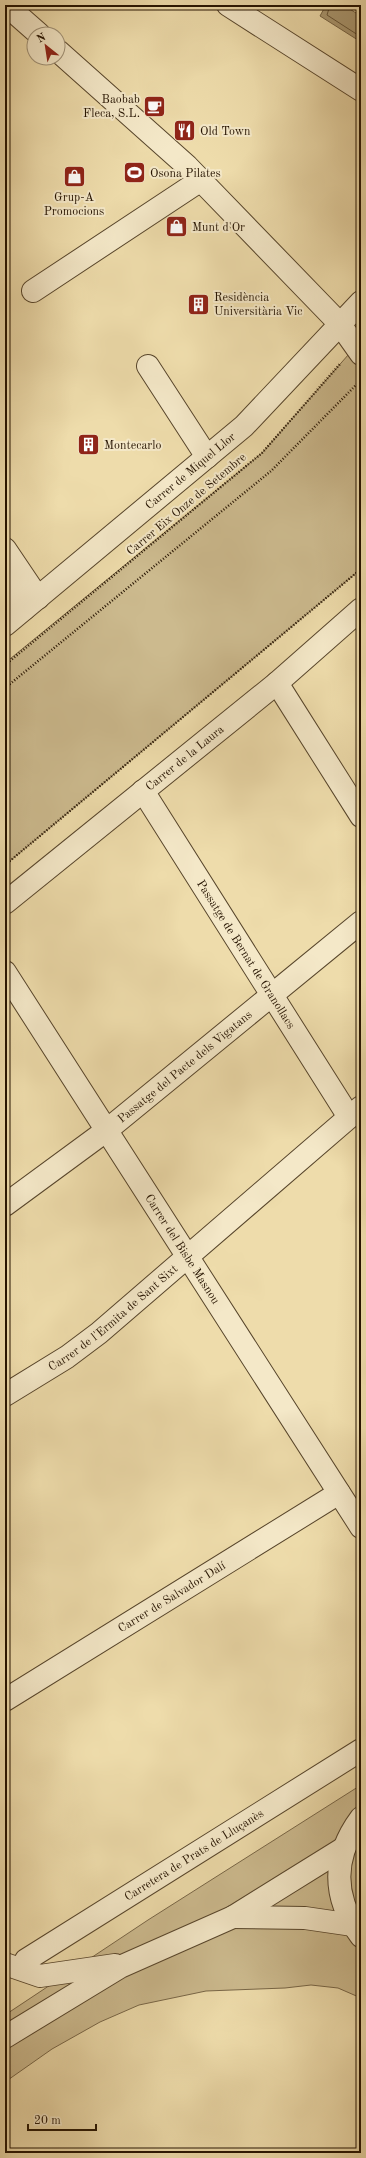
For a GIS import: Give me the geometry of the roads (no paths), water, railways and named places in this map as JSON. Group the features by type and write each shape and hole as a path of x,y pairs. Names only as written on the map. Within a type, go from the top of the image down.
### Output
{"street":[{"path":"6,5 30,26"},
{"path":"228,5 361,90"},
{"path":"66,58 201,180 339,323 359,350"},
{"path":"33,291 201,180"},
{"name":"Carrer de Miquel Llor","path":"5,625 244,426 339,323 361,302"},
{"path":"148,366 207,457"},
{"path":"5,549 31,604"},
{"path":"5,581 31,604"},
{"name":"Carrer de la Laura","path":"5,903 277,683 361,609"},
{"path":"277,683 361,816"},
{"name":"Passatge de Bernat de Granollacs","path":"143,791 272,997 355,1112"},
{"name":"Passatge del Pacte dels Vigatans","path":"5,1204 107,1130 272,997 361,922"},
{"name":"Carrer del Bisbe Masnou","path":"5,972 361,1527"},
{"name":"Carrer de l'Ermita de Sant Sixt","path":"5,1395 67,1357 99,1333 355,1112"},
{"name":"Carrer de Salvador Dalí","path":"5,1700 339,1493"},
{"name":"Carretera de Prats de Lluçanès","path":"15,1962 361,1750"},
{"path":"357,1931 343,1905 340,1892 339,1874 344,1848 352,1830 361,1818"},
{"path":"5,2037 120,1967 233,1917 344,1848"},
{"path":"233,1917 305,1918 357,1931"},
{"path":"15,1962 40,1976 115,1964 120,1967"}],"water":[{"path":"326,5 343,5 361,16 361,42 320,16"}],"place":[{"name":"Baobab Fleca, S.L.","path":"155,106"},
{"name":"Old Town","path":"184,131"},
{"name":"Osona Pilates","path":"135,173"},
{"name":"Grup-A Promocions","path":"74,176"},
{"name":"Munt d'Or","path":"177,227"},
{"name":"Residència Universitària Vic","path":"199,304"},
{"name":"Montecarlo","path":"88,445"}]}
